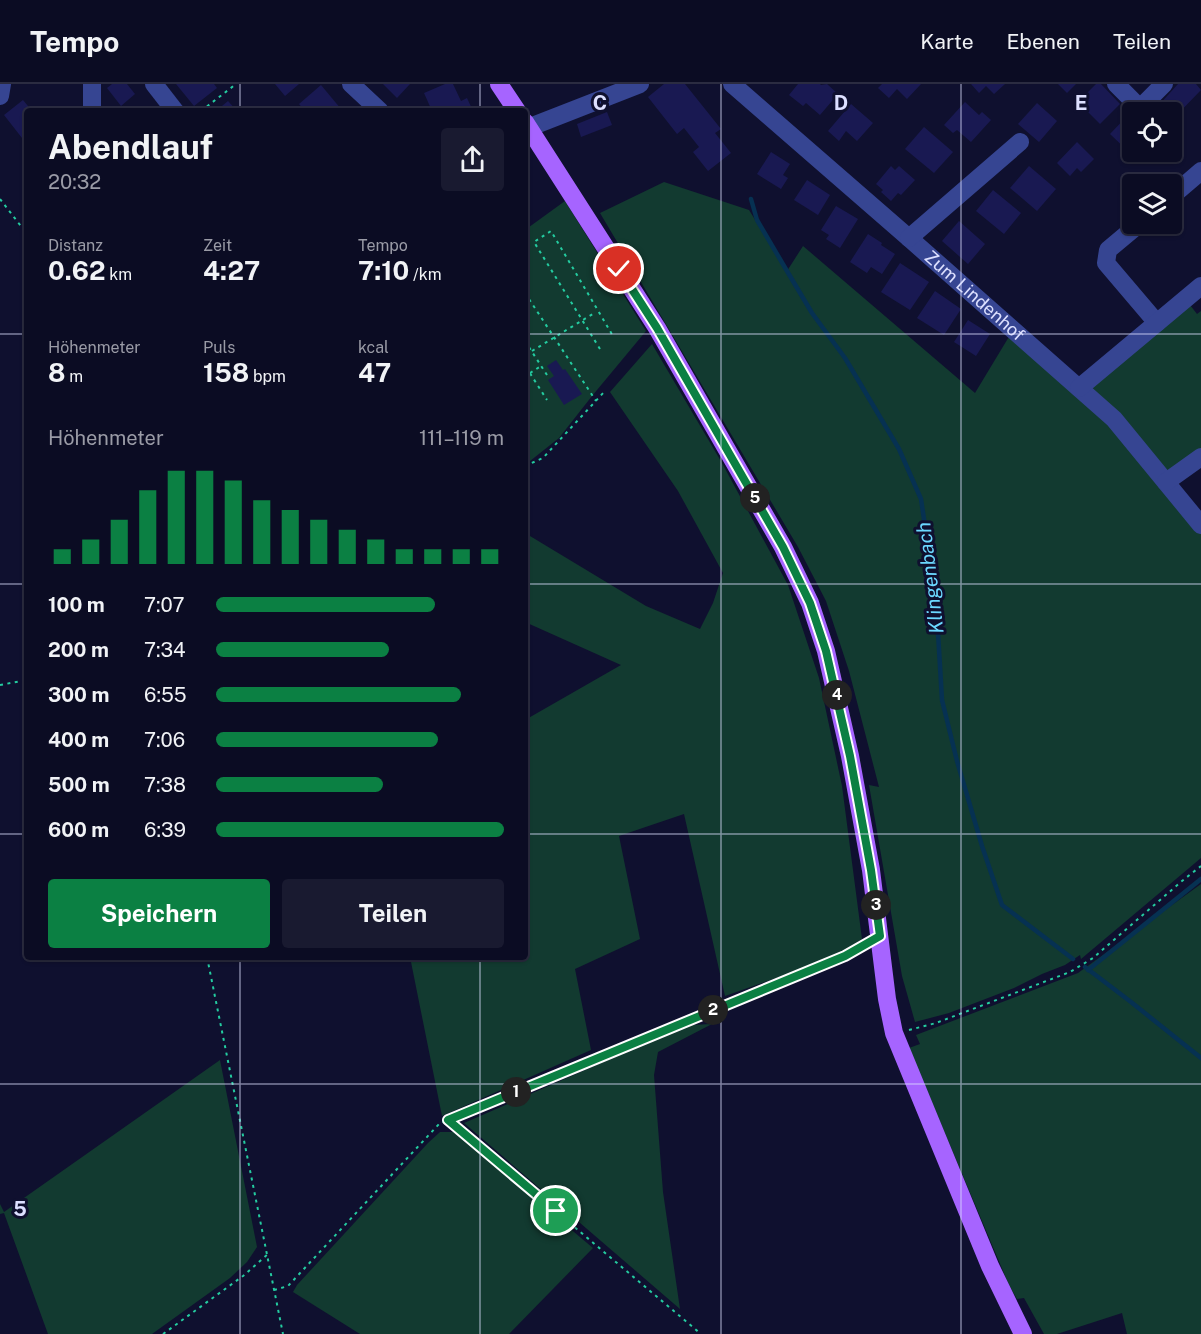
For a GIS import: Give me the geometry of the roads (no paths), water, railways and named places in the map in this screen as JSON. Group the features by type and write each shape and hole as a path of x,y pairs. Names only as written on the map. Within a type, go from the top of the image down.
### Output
{"main road":[{"path":"499,84 515,108"},
{"path":"528,129 657,328 783,547 810,603 826,651 850,756 871,870 887,999 894,1033 990,1266 1023,1334"}],"street":[{"path":"0,96 2,84"},
{"path":"92,84 92,108"},
{"path":"154,84 173,108"},
{"path":"351,84 377,108"},
{"path":"528,125 640,84"},
{"name":"Zum Lindenhof","path":"732,84 1114,419 1201,525"},
{"path":"1116,84 1140,108 1164,84"},
{"path":"909,238 1020,142"},
{"path":"1182,187 1201,171"},
{"path":"1127,234 1108,250 1106,263 1156,323"},
{"path":"1079,388 1201,286"},
{"path":"1166,482 1201,457"}],"waterway":[{"name":"Klingenbach","path":"751,199 757,220 787,271 812,313 845,358 899,449 921,499 936,599 942,700 957,761 1002,905 1073,959"},
{"path":"1088,970 1201,879"},
{"name":"Klingenbach","path":"1085,967 1201,1058"}]}
